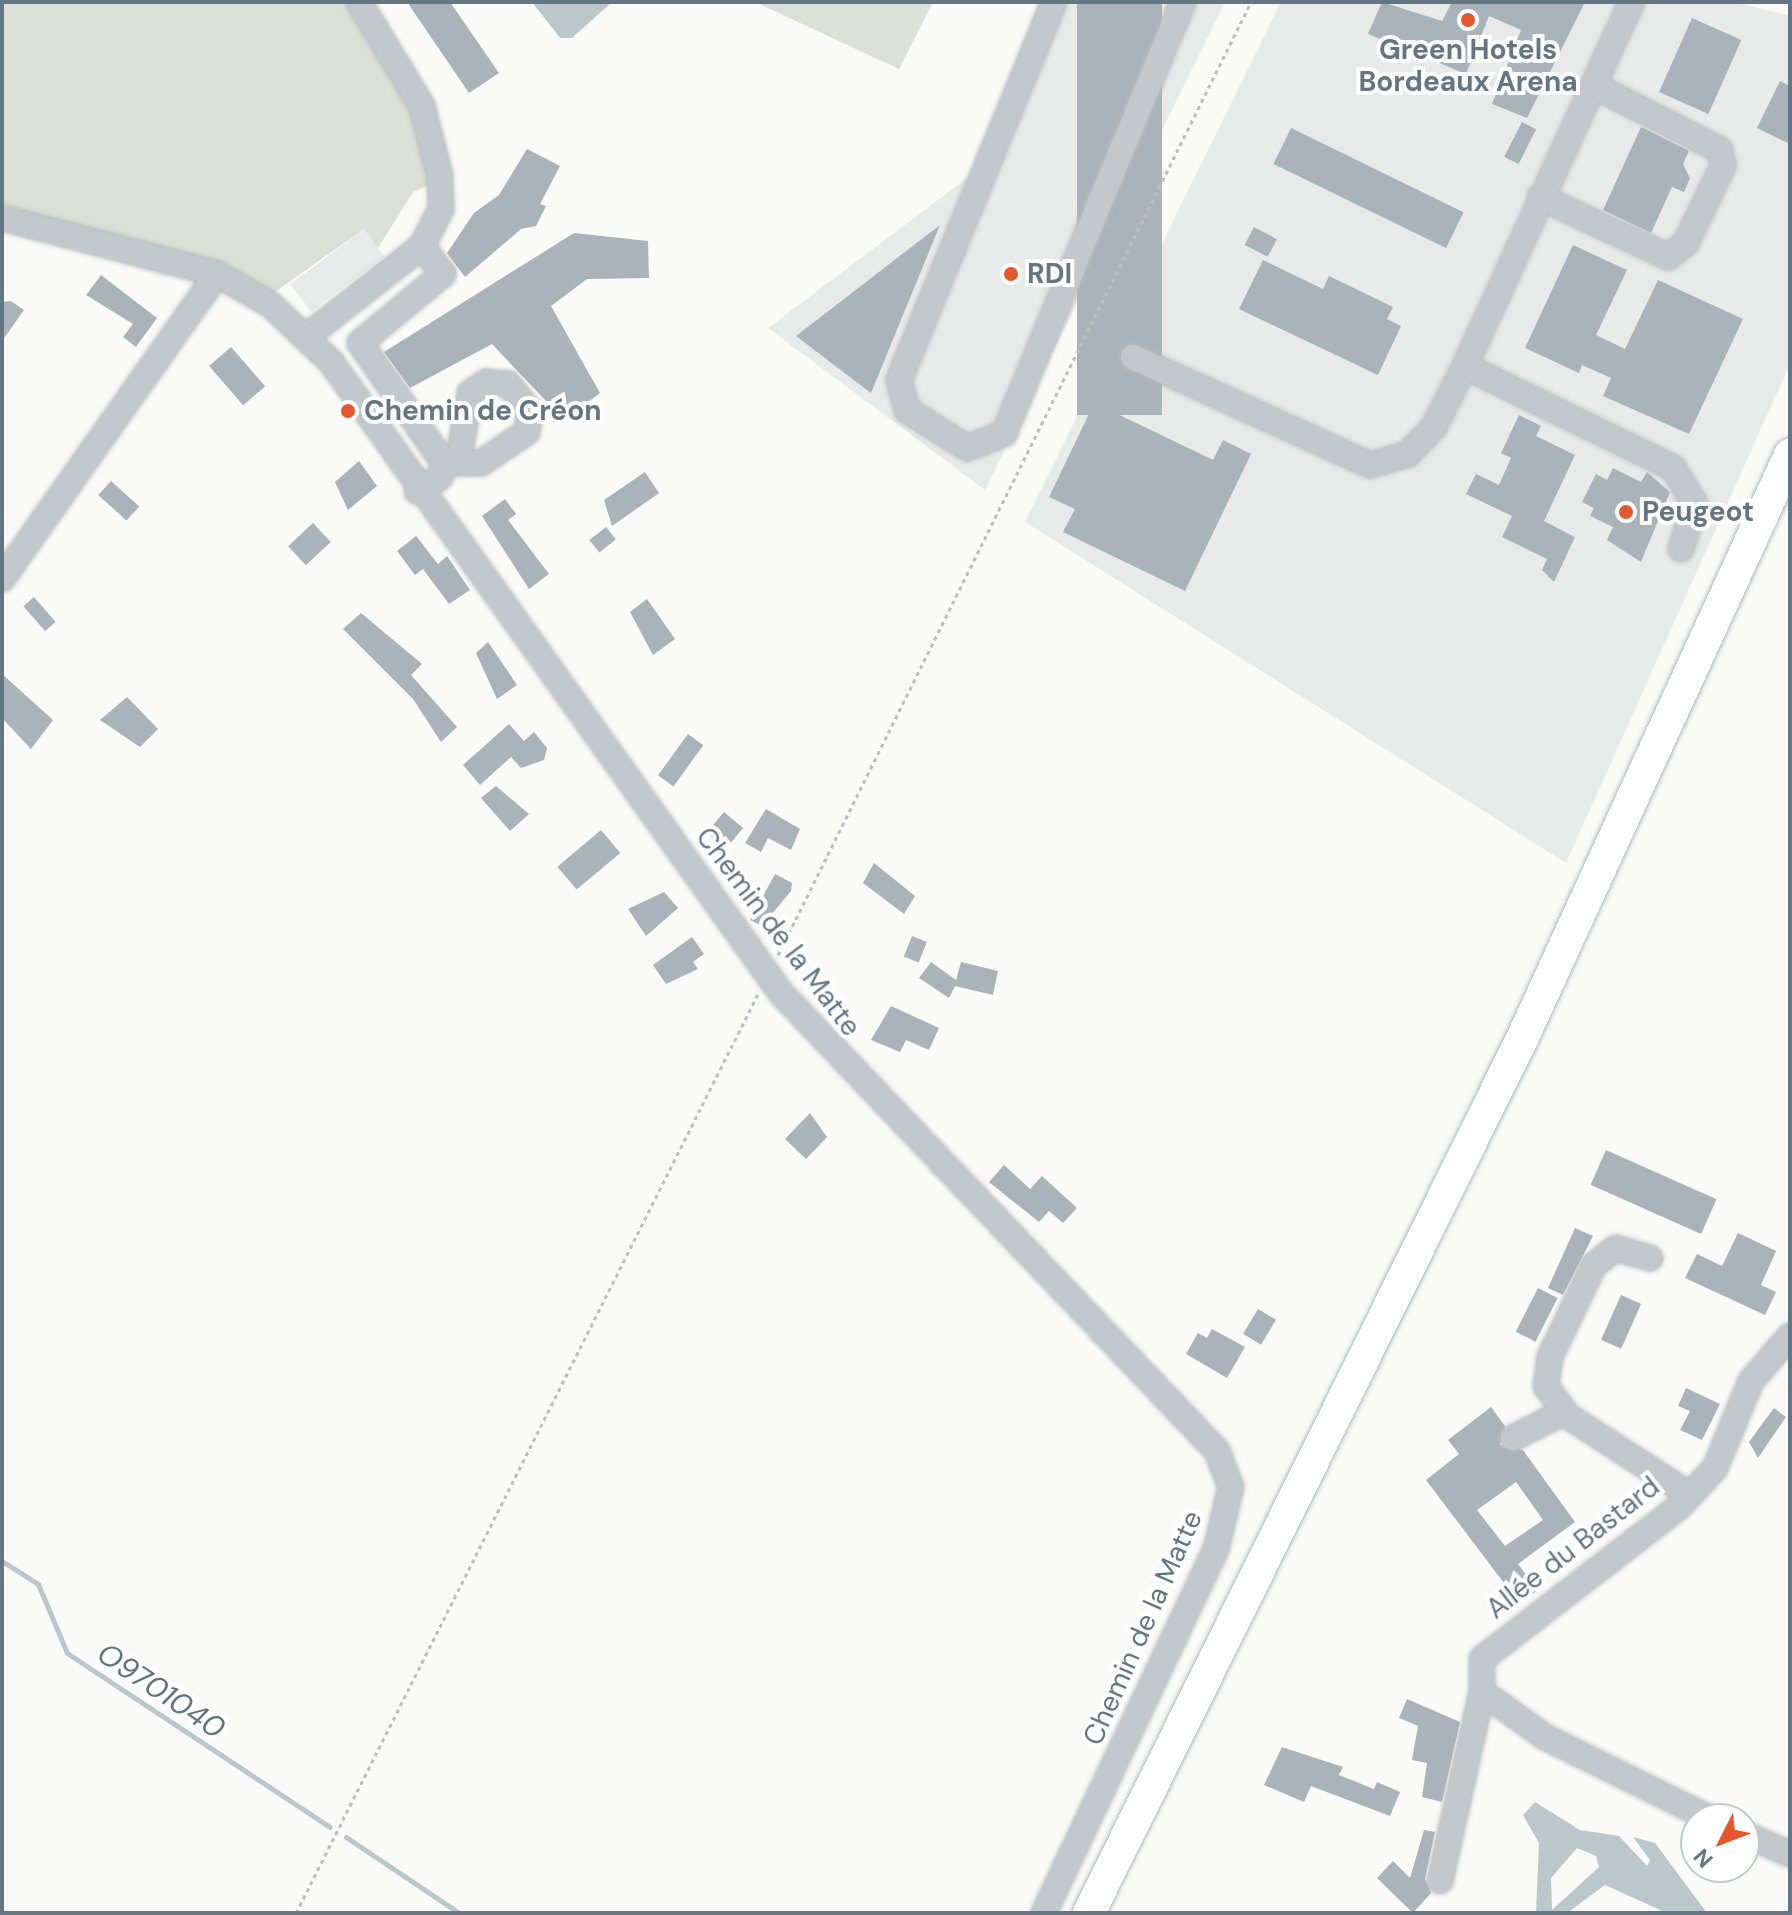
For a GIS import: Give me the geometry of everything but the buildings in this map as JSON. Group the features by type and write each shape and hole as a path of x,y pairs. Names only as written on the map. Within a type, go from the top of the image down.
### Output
{"main road":[{"path":"1089,1913 1522,1039 1790,455"}],"street":[{"path":"306,337 422,246 441,209 433,143 404,72 359,2"},
{"path":"1054,2 899,380 907,410 967,448 1004,434 1183,2"},
{"path":"1133,357 1370,465 1408,454 1424,440 1465,366 1632,2"},
{"path":"1540,197 1668,257 1686,243 1723,166 1720,150 1595,86"},
{"name":"Chemin de la Matte","path":"2,218 217,274 271,305 331,362 417,491 809,1026 1195,1425 1226,1467 1228,1514 1216,1549 1044,1913"},
{"path":"417,491 440,477 451,460 361,352 364,335 443,274 422,246"},
{"path":"2,579 217,274"},
{"path":"1465,366 1597,428 1673,468 1695,504 1681,549"},
{"path":"1650,1258 1616,1248 1594,1265 1550,1357 1546,1386 1564,1412 1690,1495"},
{"name":"Allée du Bastard","path":"1440,1881 1482,1692 1482,1659 1495,1646 1649,1535 1690,1495 1715,1468 1751,1381 1790,1336"},
{"path":"1513,1438 1564,1412"},
{"path":"1482,1692 1545,1737 1680,1804"},
{"path":"1760,1841 1790,1854"}],"shaded area":[{"path":"2,2 352,2 424,122 430,185 413,192 378,248 364,229 272,294 2,204"},
{"path":"532,2 612,2 572,38 560,38"},
{"path":"755,2 933,2 899,69"},
{"path":"1039,2 1225,2 985,490 768,328 974,173"},
{"path":"1281,2 1734,2 1790,16 1790,364 1566,863 1025,522"},
{"path":"364,229 384,256 311,312 291,284"},
{"path":"1535,1802 1580,1830 1619,1836 1647,1866 1650,1860 1633,1837 1655,1843 1680,1877 1680,1883 1685,1883 1707,1913 1667,1913 1605,1885 1567,1913 1536,1913 1539,1843 1523,1815","holes":["1577,1848 1596,1856 1599,1867 1552,1910 1551,1878"]}],"waterway":[{"name":"O9701040","path":"2,1561 38,1584 67,1653 330,1827"},
{"name":"O9701040","path":"346,1837 459,1913"}],"place":[{"name":"Green Hotels Bordeaux Arena","path":"1468,20"},
{"name":"RDI","path":"1011,274"},
{"name":"Chemin de Créon","path":"348,411"},
{"name":"Peugeot","path":"1626,512"}]}
